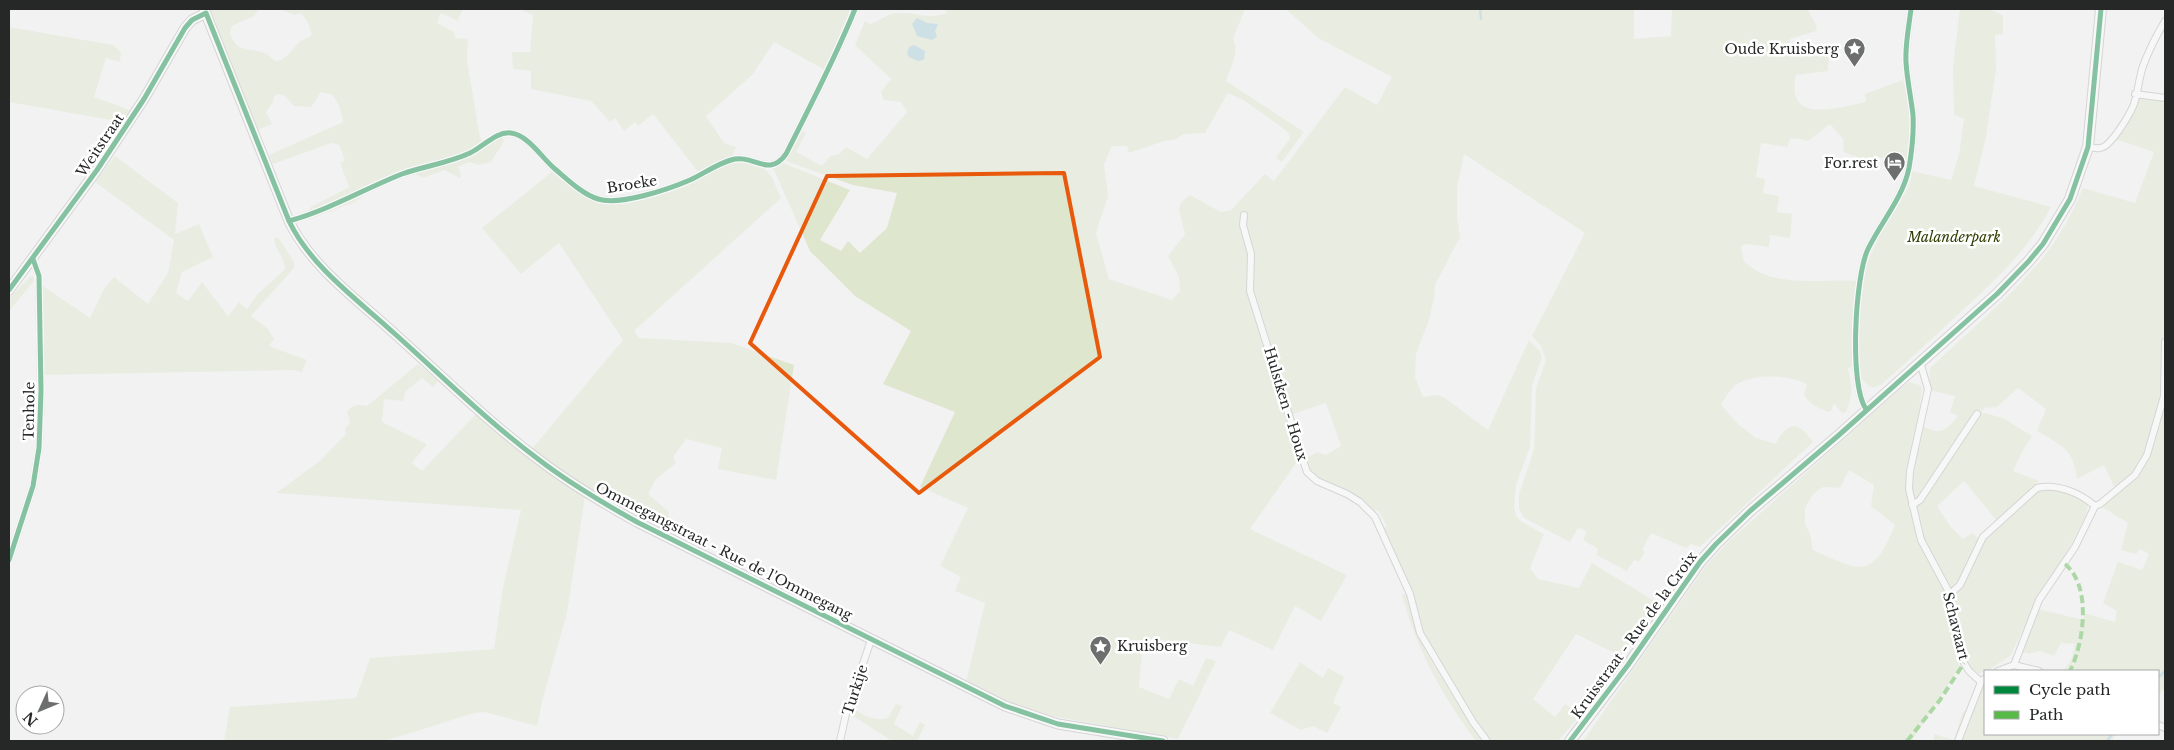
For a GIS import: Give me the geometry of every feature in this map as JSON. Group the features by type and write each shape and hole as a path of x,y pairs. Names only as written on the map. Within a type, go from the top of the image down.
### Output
{"main road":[{"name":"Kruisstraat - Rue de la Croix","path":"1570,741 1623,672 1710,550 1750,510 1997,294 2043,244 2070,199 2088,147 2101,9"},
{"name":"Ommegangstraat - Rue de l'Ommegang","path":"205,11 290,221 308,252 485,416 538,460 587,494 637,522 981,695 1031,716 1058,724 1163,741"},
{"name":"Weitstraat","path":"9,290 34,259 129,122 185,28 192,20 205,11"}],"street":[{"name":"Broeke","path":"290,221 315,214 404,173 470,153 498,136 507,133 521,137 555,169 583,191 602,200 623,199 663,191 730,160 745,159 768,166 774,165 781,161 786,154 825,79 855,9"},
{"path":"1866,410 1861,402 1857,381 1857,295 1862,263 1868,249 1899,196 1909,168 1913,122 1906,60 1911,9"},
{"path":"2088,147 2101,149 2108,144 2126,119 2134,103 2144,65 2156,36 2165,21"},
{"path":"2136,94 2165,98"},
{"name":"Hulstken - Houx","path":"1244,215 1243,225 1251,254 1250,291 1307,472 1317,481 1360,502 1375,517 1410,594 1420,633 1473,722 1487,741"},
{"name":"Tenhole","path":"9,560 33,486 40,440 40,276 34,259"},
{"path":"2014,665 2040,600 2075,548 2095,506 2130,480 2144,462 2164,396 2165,342"},
{"name":"Schavaart","path":"1920,362 1924,369 1928,389 1910,471 1909,490 1921,540 1950,594 1952,618 1964,662 1969,671 1983,680 1958,741"},
{"path":"1912,505 1920,500 1977,414"},
{"path":"1950,594 1955,592 1960,585 1983,537 2037,488 2048,487 2070,490 2095,506"},
{"name":"Turkije","path":"840,741 846,714 871,640"},
{"path":"2001,670 2014,665 2035,670"}],"highlighted area":[{"path":"1064,173 1100,357 919,493 750,343 827,176"}],"green space":[{"path":"209,9 259,9 254,16 232,26 230,33 238,46 265,53 276,61 288,55 297,44 312,34 307,21 300,13 295,15 280,9 463,9 458,21 441,13 437,23 454,32 455,38 468,39 467,60 480,138 487,144 501,137 504,141 491,162 478,165 469,162 458,167 461,174 460,178 445,170 423,178 416,174 412,168 400,171 361,191 363,196 355,202 310,219 309,210 311,207 349,187 340,163 345,160 339,145 331,143 273,164 269,155 343,122 340,108 333,95 321,92 311,107 294,106 285,96 278,94 274,97 266,112 272,124 258,130"},
{"path":"519,9 850,9 825,70 774,42 753,74 706,116 724,143 736,147 732,157 699,173 653,114 638,126 635,122 624,131 615,118 610,122 591,101 531,89 531,71 513,69 512,52 530,52 533,15"},
{"name":"Malanderpark","path":"945,9 1245,9 1233,39 1235,54 1226,81 1304,132 1282,162 1276,157 1290,139 1288,132 1245,101 1228,93 1205,133 1184,134 1174,140 1164,141 1129,153 1127,146 1112,146 1104,164 1108,196 1096,233 1109,279 1172,300 1180,291 1179,277 1168,256 1185,234 1179,210 1181,202 1190,195 1221,212 1231,210 1265,174 1274,181 1345,87 1377,105 1392,77 1318,38 1286,9 1634,9 1634,39 1671,36 1672,9 1807,9 1817,26 1816,31 1790,39 1787,56 1829,56 1828,71 1796,75 1795,91 1798,101 1806,107 1816,110 1842,107 1866,102 1865,94 1902,80 1909,96 1910,107 1907,157 1901,162 1894,157 1862,159 1844,152 1843,139 1830,124 1808,141 1795,138 1790,139 1787,147 1761,143 1756,177 1765,179 1763,193 1779,196 1777,212 1792,214 1790,238 1770,235 1769,247 1745,244 1741,247 1744,261 1756,270 1769,276 1799,281 1860,281 1882,232 1907,190 1912,171 1951,180 1959,155 1964,119 1954,115 1953,67 1960,9 1989,9 2003,15 2003,34 1995,35 1996,69 1986,137 1974,186 2051,207 2031,239 2006,268 1881,385 1873,388 1866,384 1860,376 1857,365 1848,368 1851,390 1846,412 1842,413 1834,403 1831,411 1828,412 1814,405 1808,401 1804,394 1807,384 1792,379 1758,377 1741,382 1735,386 1721,405 1738,424 1756,438 1775,444 1785,431 1793,426 1802,430 1813,442 1700,547 1691,544 1686,548 1651,533 1642,550 1645,552 1639,562 1634,560 1627,571 1596,555 1598,549 1583,540 1587,531 1578,528 1570,542 1524,518 1519,509 1519,494 1534,449 1536,388 1546,360 1541,346 1532,336 1585,233 1464,154 1457,188 1457,217 1460,237 1435,285 1429,320 1416,354 1415,377 1423,397 1438,395 1445,398 1488,430 1529,340 1540,351 1542,357 1532,386 1530,447 1516,485 1514,507 1516,516 1522,522 1544,534 1530,568 1538,579 1579,588 1592,563 1656,602 1621,656 1576,634 1533,699 1555,717 1565,704 1581,715 1558,741 1492,741 1481,729 1423,633 1411,589 1383,528 1387,526 1378,510 1375,511 1354,496 1318,479 1303,460 1296,463 1250,529 1347,575 1321,621 1295,606 1273,650 1229,630 1221,647 1143,638 1139,687 1169,699 1179,679 1193,686 1206,658 1216,661 1178,739 1057,717 1017,706 966,682 985,603 955,591 961,577 940,566 968,508 920,487 955,412 883,384 911,331 855,296 810,251 773,168 783,163 850,190 820,240 841,251 848,241 860,253 887,228 897,193 853,185 786,161 802,131 806,133 796,152 822,166 830,156 839,154 846,147 867,159 907,112 901,102 884,100 881,92 891,79 855,45 865,21 870,24 895,13 933,16 947,13","holes":["1326,403 1341,446 1326,455 1317,452 1307,458 1293,414"]},
{"path":"9,27 113,45 121,52 120,62 106,58 94,97 130,110 122,122 9,102"},
{"path":"2138,99 2165,100 2165,295 2161,394 2149,445 2135,473 2115,489 2104,465 2077,479 2073,461 2065,449 2037,431 2046,409 2018,388 1997,407 1985,408 1981,412 2003,418 2032,436 2013,471 2039,481 1997,521 1964,481 1937,506 1950,526 1963,539 1972,533 1980,539 1973,546 1978,551 1986,536 2034,493 2042,489 2068,492 2086,501 2088,505 2086,515 2064,558 2037,599 2011,655 1989,670 1984,670 1984,672 1979,674 1971,668 1963,652 1958,660 1959,667 1912,741 1583,741 1705,567 1728,542 1900,389 1909,382 1920,385 1922,389 1917,424 1936,431 1944,430 1948,427 1958,416 1950,412 1955,396 1929,390 1930,368 2004,299 2032,270 2051,247 2061,231 2083,188 2135,203 2154,152 2115,139","holes":["1849,470 1874,485 1871,506 1895,525 1887,543 1872,563 1864,566 1854,566 1813,550 1810,534 1805,524 1805,508 1813,494 1823,487 1840,488"]},
{"path":"115,156 178,203 175,234 199,224 213,257 182,272 176,293 188,301 202,282 228,316 239,302 247,309 257,295 285,269 274,239 277,237 280,240 294,262 294,268 251,316 268,329 274,339 269,346 307,360 302,372 294,370 42,375 43,286 90,318 104,289 114,277 148,304 168,273 174,240 95,182"},
{"path":"740,162 758,166 768,172 781,198 634,331 639,338 732,343 794,365 776,480 718,469 722,448 686,439 673,457 676,463 656,479 648,494 669,512 666,529 649,521 647,524 606,503 531,450 623,340 559,243 521,274 482,228 553,171 584,195 605,204 663,194 730,164"},
{"path":"33,276 34,281 9,311 9,298"},
{"path":"418,364 438,381 433,387 422,378 406,391 403,401 384,399 382,422 427,444 412,463 422,471 476,414 540,466 585,497 567,613 537,726 485,712 474,713 385,741 224,741 230,707 356,698 370,658 494,649 503,587 521,510 276,493 320,461 346,434 345,429 350,422 347,412 349,409 356,405 367,406"},
{"path":"2165,409 2165,688 2159,694 2159,670 2064,670 2071,660 2075,644 2061,643 2054,656 2040,651 2029,654 2020,651 2038,609 2084,620 2084,613 2115,622 2117,611 2103,603 2118,562 2142,570 2149,554 2140,549 2136,554 2121,550 2128,523 2102,507 2139,474 2146,463 2161,415"},
{"path":"1406,593 1419,638 1482,741 1476,741 1452,707 1432,672 1408,615 1402,595"},
{"path":"1300,662 1323,678 1328,668 1344,677 1333,703 1341,707 1327,733 1313,726 1301,730 1270,713"},
{"path":"1984,683 1984,735 2115,735 2112,741 1934,741 1934,734 1954,740 1963,711 1969,713"},
{"path":"859,684 864,689 856,710 871,718 884,719 888,718 896,704 902,706 894,724 913,736 920,722 925,725 917,741 892,741 850,714"}],"water":[{"path":"917,18 927,23 938,24 935,31 937,37 932,40 917,36 912,24"},
{"path":"914,45 925,51 924,60 918,61 909,57 907,53 909,47"}],"waterway":[{"path":"1480,9 1481,19"},
{"path":"2159,677 2165,671"},
{"path":"2107,741 2111,735"}],"marked path":[{"path":"2065,564 2074,574 2079,586 2083,615 2079,646 2070,670"},
{"path":"1907,741 1940,700 1964,663"}],"cycle path":[{"path":"289,221 318,211 402,174 462,156 505,133 511,133 523,138 570,182 592,197 607,201 644,196 670,188 731,160 739,159 760,164 773,164 786,154 831,64 855,9"},
{"path":"1866,409 1857,378 1857,305 1863,263 1868,249 1897,200 1909,168 1913,121 1906,56 1911,9"},
{"path":"1570,741 1628,665 1700,562 1716,544 1750,511 1839,435 1997,294 2043,244 2070,199 2088,147 2101,9"},
{"path":"9,290 97,170 144,99 185,28 192,20 206,13 289,221 298,238 336,282 483,414 538,459 586,492 637,522 1005,706 1058,724 1163,741"},
{"path":"9,560 33,486 39,448 41,391 39,276 33,259"}],"place":[{"name":"Oude Kruisberg","path":"1855,68"},
{"name":"For.rest","path":"1894,182"},
{"name":"Kruisberg","path":"1101,665"}]}
